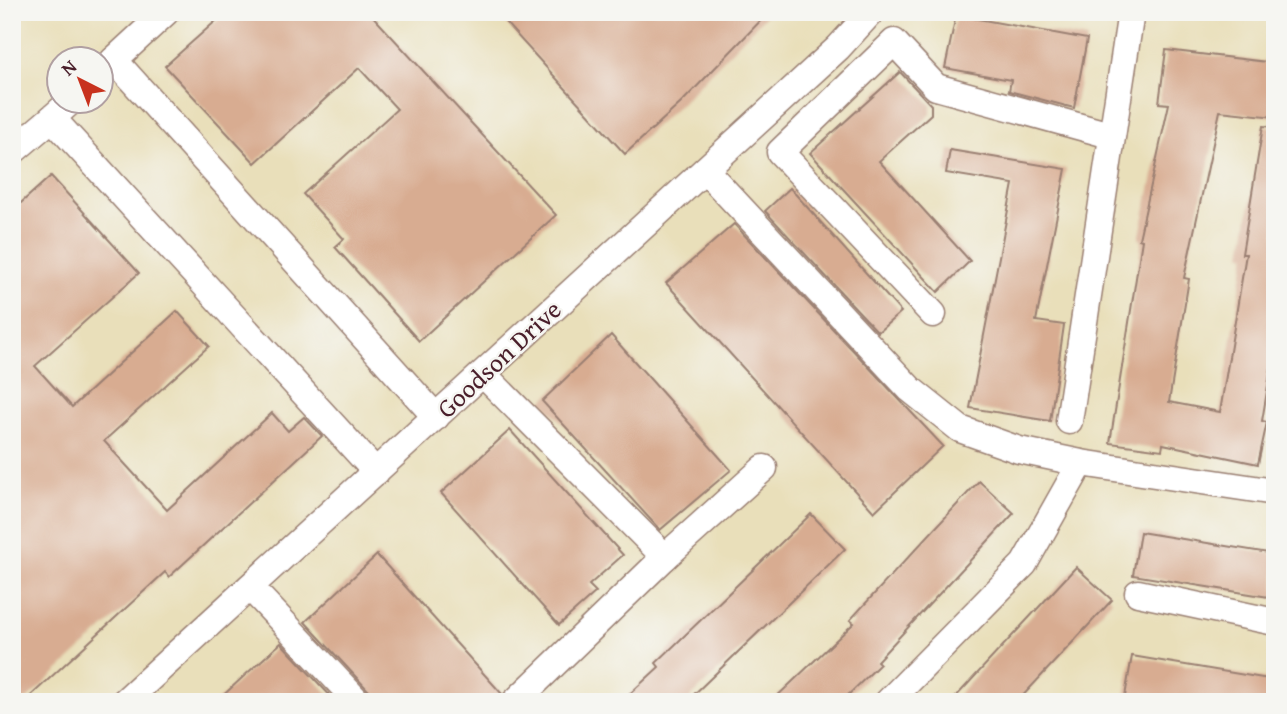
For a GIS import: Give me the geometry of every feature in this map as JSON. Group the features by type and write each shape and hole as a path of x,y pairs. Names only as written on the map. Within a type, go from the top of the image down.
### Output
{"street":[{"path":"116,59 166,12"},
{"name":"Goodson Drive","path":"124,702 838,48 871,12"},
{"path":"1069,421 1110,135 1131,12"},
{"path":"933,314 780,152 894,42 936,87 1110,135"},
{"path":"116,75 436,417"},
{"path":"12,152 54,116"},
{"path":"66,116 376,472"},
{"path":"705,170 910,389 960,429 1019,450 1081,463 1275,492"},
{"path":"483,374 665,557"},
{"path":"888,702 1024,564 1081,463"},
{"path":"515,702 665,557 764,468"},
{"path":"250,587 358,702"},
{"path":"1138,593 1275,622"}],"building":[{"path":"226,12 369,12 556,215 419,341 335,247 344,239 303,194 397,109 359,68 255,163 165,66"},
{"path":"496,12 769,12 681,103 625,154"},
{"path":"956,15 1087,39 1074,108 1009,91 1011,80 945,68"},
{"path":"1166,50 1275,63 1275,117 1220,111 1184,278 1189,279 1169,402 1220,412 1246,254 1242,254 1263,126 1275,127 1275,344 1262,421 1267,422 1258,464 1163,444 1162,450 1110,443 1142,240 1139,239 1169,104 1159,103"},
{"path":"900,72 931,105 931,114 879,161 970,261 938,292 810,153"},
{"path":"950,150 1066,169 1036,321 1064,325 1050,421 970,408 1013,184 946,173"},
{"path":"51,176 139,273 35,366 72,407 177,311 209,346 104,441 167,510 272,413 288,431 304,417 322,436 169,577 165,572 24,702 12,702 12,211"},
{"path":"790,188 901,312 878,332 765,211"},
{"path":"734,224 943,446 874,512 666,283"},
{"path":"611,335 731,470 660,530 542,401"},
{"path":"510,430 623,555 589,585 596,592 559,625 441,493"},
{"path":"979,481 1014,513 877,661 880,664 841,702 771,702 854,623 850,620"},
{"path":"811,514 845,549 686,702 621,702 659,667 656,663"},
{"path":"1140,532 1275,554 1275,598 1133,575"},
{"path":"377,555 502,694 500,702 373,702 369,691 305,622"},
{"path":"1076,567 1112,600 1017,702 951,702"},
{"path":"281,643 336,702 216,702 243,677"},
{"path":"1132,656 1275,680 1275,702 1124,702"}]}
